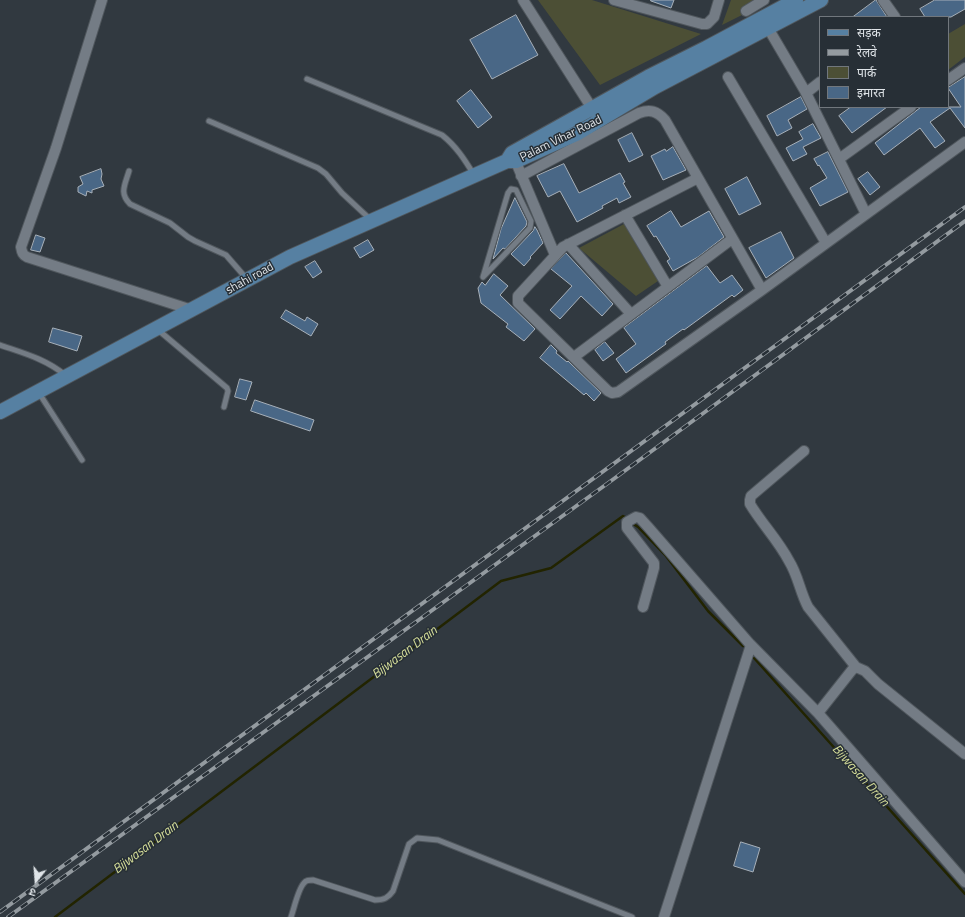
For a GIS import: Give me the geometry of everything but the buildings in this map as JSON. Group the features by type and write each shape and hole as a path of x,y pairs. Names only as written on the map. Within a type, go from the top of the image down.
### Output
{"street":[{"path":"102,0 61,133 21,247 22,252 23,255 27,257 192,310"},
{"path":"523,0 600,121"},
{"path":"614,0 634,3 702,24 707,24 714,17 719,0"},
{"path":"746,11 764,0"},
{"name":"Palam Vihar Road","path":"512,158 592,108 796,0"},
{"name":"Palam Vihar Road","path":"512,158 578,133 655,87 820,0"},
{"path":"883,0 894,16"},
{"path":"768,28 806,92 866,214"},
{"path":"949,79 965,68"},
{"path":"728,78 826,244"},
{"path":"806,92 819,83"},
{"path":"839,159 910,108"},
{"path":"521,176 639,112 647,110 654,112 665,120 762,290"},
{"path":"698,178 568,244 555,255 520,292 517,300 518,303 608,391 615,393 762,290 965,142"},
{"path":"512,158 521,176 523,193 555,255"},
{"name":"shahi road","path":"0,412 248,281 290,257 475,176 512,158"},
{"path":"625,215 668,287"},
{"path":"574,357 732,239"},
{"path":"568,244 631,314"},
{"path":"804,451 751,496 750,504 780,544 790,561 803,599 808,607 856,667 865,672 965,754"},
{"path":"643,607 654,568 654,563 628,531 626,525 629,521 636,517 640,518 751,645 818,713 965,882"},
{"path":"664,917 751,645"},
{"path":"818,713 856,667"}],"lane":[{"path":"307,79 442,135 449,140 462,156 475,176"},
{"path":"209,121 318,168 326,174 342,193 372,220"},
{"path":"129,172 123,194 125,199 130,204 170,223 195,241 226,255 248,281"},
{"path":"511,190 523,193 531,221 530,228 483,277 508,193 511,190"},
{"path":"157,329 227,388 228,391 224,407"},
{"path":"0,345 50,364 67,377"},
{"path":"38,392 82,460"},
{"path":"291,917 300,890 307,880 313,880 375,900 382,900 388,897 393,891 410,844 417,838 428,838 438,840 632,917"}],"green space":[{"path":"538,0 592,0 701,34 600,85"},
{"path":"731,0 759,0 762,5 722,25"},
{"path":"965,24 965,57 949,69 949,33"},
{"path":"624,224 658,281 636,296 579,248"}],"waterway":[{"name":"Bijwasan Drain","path":"55,917 501,581 551,568 623,516 627,518"},
{"name":"Bijwasan Drain","path":"632,523 638,527 666,556 708,611 743,646"},
{"name":"Bijwasan Drain","path":"754,658 965,894"}],"railway":[{"path":"0,912 965,207"},
{"path":"8,917 615,478 965,221"}]}
